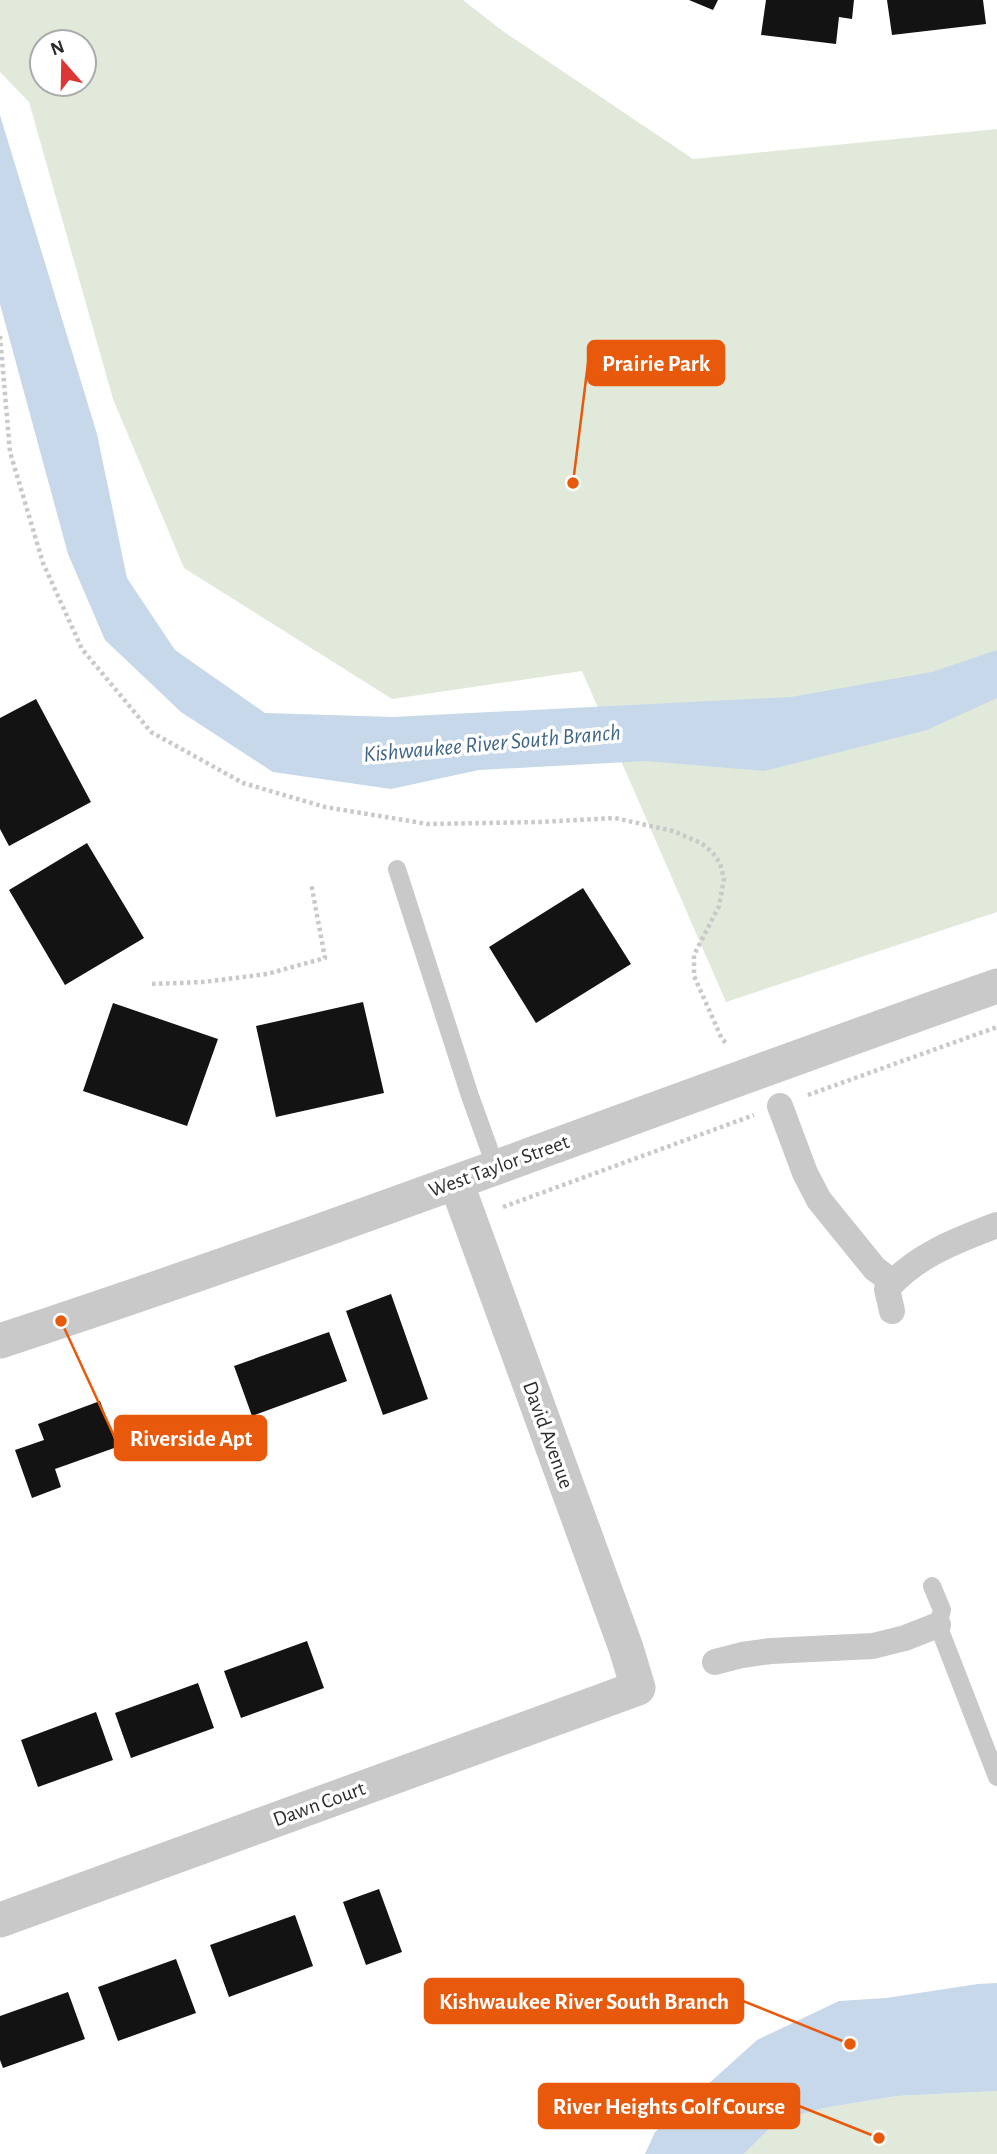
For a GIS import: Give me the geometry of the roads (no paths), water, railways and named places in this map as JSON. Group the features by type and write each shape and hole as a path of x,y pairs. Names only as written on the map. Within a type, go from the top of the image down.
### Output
{"street":[{"name":"West Taylor Street","path":"0,1341 496,1168 755,1071 997,986"},
{"path":"780,1106 805,1173 819,1199 874,1269 893,1282"},
{"name":"David Avenue","path":"456,1182 622,1635 638,1688"},
{"path":"892,1311 887,1289 921,1259 997,1225"},
{"path":"715,1662 771,1651 873,1646 905,1638 938,1625"},
{"name":"Dawn Court","path":"0,1920 638,1688"}],"lane":[{"path":"397,869 496,1168"},
{"path":"932,1586 942,1610 938,1625 997,1777"}],"water":[{"path":"0,115 97,434 127,578 175,650 265,713 393,717 791,697 932,672 997,650 997,698 927,730 764,771 646,761 479,770 391,789 273,772 181,712 105,640 68,554 0,304"},
{"path":"997,1983 997,2091 897,2096 824,2108 777,2121 744,2154 645,2154 655,2132 757,2040 839,2001 886,1998"}],"place":[{"name":"Prairie Park","path":"573,483"},
{"name":"Riverside Apt","path":"61,1321"},
{"name":"Kishwaukee River South Branch","path":"850,2044"},
{"name":"River Heights Golf Course","path":"879,2138"}]}
